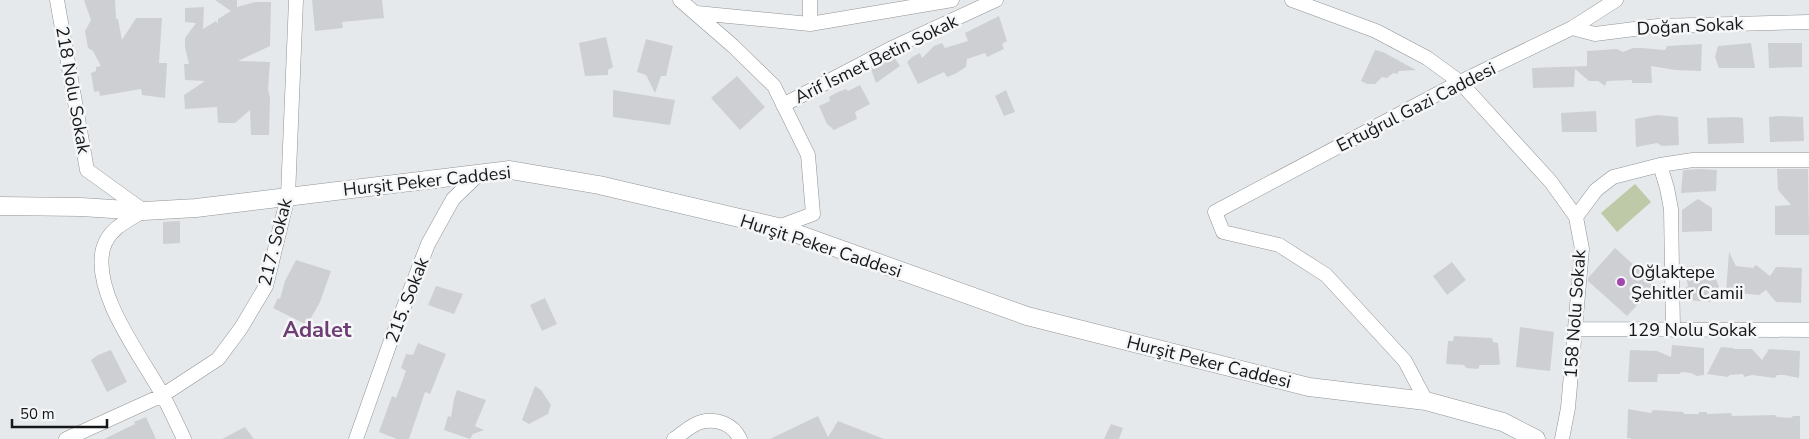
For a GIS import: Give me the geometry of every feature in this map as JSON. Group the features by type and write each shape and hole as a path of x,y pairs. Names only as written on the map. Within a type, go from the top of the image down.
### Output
{"street":[{"name":"218 Nolu Sokak","path":"56,0 87,170 144,211"},
{"name":"217. Sokak","path":"66,439 163,395 218,359 241,328 266,286 288,196 296,0"},
{"path":"680,0 697,13 774,86 808,155 813,214 778,227"},
{"path":"810,0 810,24"},
{"path":"697,13 810,24 952,0"},
{"name":"Arif İsmet Betin Sokak","path":"783,105 894,47 996,0"},
{"path":"1292,0 1376,31 1427,58 1460,82"},
{"name":"Ertuğrul Gazi Caddesi","path":"1426,401 1405,361 1326,275 1279,245 1223,232 1215,212 1460,82 1572,28 1616,0"},
{"name":"Doğan Sokak","path":"1572,28 1595,34 1658,26 1809,22"},
{"name":"158 Nolu Sokak","path":"1460,82 1551,182 1576,217 1582,250 1568,408 1562,439"},
{"path":"1576,217 1596,190 1613,178 1660,165 1694,160 1809,160"},
{"path":"1660,165 1671,209 1673,330"},
{"name":"Hurşit Peker Caddesi","path":"0,206 81,207 144,211 196,208 510,170 599,185 778,227 1027,316 1309,387 1426,401 1503,422 1536,439"},
{"name":"215. Sokak","path":"356,439 428,244 453,200 480,173"},
{"path":"144,211 116,228 104,247 101,273 115,314 163,395 184,439"},
{"name":"129 Nolu Sokak","path":"1576,329 1809,330"},
{"path":"674,439 699,422 721,421 736,431 740,439"}],"green space":[{"path":"1635,184 1651,202 1617,232 1601,213"}],"building":[{"path":"84,0 115,0 116,19 118,19 122,40 136,18 162,18 159,63 167,63 165,98 142,95 141,89 100,96 99,91 94,92 91,73 96,71 96,67 101,66 93,51 88,48 85,31 91,20"},
{"path":"215,0 237,0 237,7 255,2 271,2 270,46 238,61 270,62 268,90 270,97 269,135 251,135 250,110 235,123 218,123 217,107 185,109 184,95 205,81 185,80 184,64 189,64 185,38 196,23 185,22 185,8 204,7 203,29 216,21 218,24 218,19 231,11"},
{"path":"312,0 382,0 384,18 342,22 343,28 315,31"},
{"path":"999,16 1007,41 1002,44 1004,49 987,57 985,53 967,59 966,67 955,74 947,77 944,72 918,84 907,62 912,57 920,53 922,58 934,46 942,43 945,48 968,41 965,33"},
{"path":"606,37 613,67 608,70 608,75 585,76 579,43"},
{"path":"646,39 673,46 666,76 661,76 655,93 646,75 637,72"},
{"path":"1751,43 1755,68 1719,68 1715,57 1718,46"},
{"path":"1768,43 1802,43 1802,67 1769,68"},
{"path":"1702,44 1701,71 1675,70 1651,66 1652,83 1632,83 1632,80 1607,81 1605,86 1598,81 1589,81 1575,69 1574,87 1533,88 1532,68 1587,66 1587,51 1617,49 1623,52 1633,48 1665,50 1667,46"},
{"path":"1375,50 1383,52 1416,70 1399,71 1397,74 1393,73 1387,78 1382,77 1375,84 1367,84 1361,81"},
{"path":"894,57 900,66 876,83 871,69"},
{"path":"737,76 765,107 740,130 711,98"},
{"path":"860,85 870,104 855,112 857,119 834,130 827,124 819,106 830,101 829,97 838,92 846,89 848,91"},
{"path":"613,90 675,100 670,125 613,117"},
{"path":"1006,90 1015,112 1004,116 995,96"},
{"path":"1596,111 1597,132 1562,132 1561,113"},
{"path":"1657,115 1678,117 1679,145 1662,146 1657,143 1636,147 1635,119"},
{"path":"1769,117 1803,117 1804,141 1770,142"},
{"path":"1707,118 1743,118 1744,143 1708,144"},
{"path":"1777,169 1808,169 1809,235 1775,235 1775,206 1791,205 1778,190"},
{"path":"1683,170 1717,170 1716,191 1681,193"},
{"path":"1698,199 1712,208 1712,231 1682,232 1682,210"},
{"path":"180,221 180,243 163,244 163,222"},
{"name":"Oğlaktepe Şehitler Camii","path":"1615,248 1656,285 1627,316 1588,281 1588,278"},
{"path":"1729,252 1736,266 1753,268 1756,265 1770,276 1776,267 1802,268 1801,303 1776,302 1766,290 1759,295 1726,292"},
{"path":"296,260 331,271 320,302 307,325 273,308 278,298 280,299 285,281"},
{"path":"1452,262 1466,280 1447,295 1433,276"},
{"path":"1687,266 1711,269 1719,286 1710,302 1686,300 1685,288 1688,286"},
{"path":"436,286 463,294 454,314 428,305"},
{"path":"545,298 557,324 542,331 530,305"},
{"path":"1520,327 1554,332 1550,371 1516,367"},
{"path":"1454,336 1492,338 1493,342 1498,343 1500,364 1480,365 1478,369 1466,368 1464,365 1446,364 1448,341 1453,341"},
{"path":"418,343 446,354 430,394 425,392 409,439 397,439 379,432 392,396 396,398 406,371 401,368 406,354 413,355"},
{"path":"1672,345 1704,348 1704,375 1697,376 1681,372 1680,374 1658,374 1657,382 1628,382 1630,350 1657,351 1671,357"},
{"path":"1721,347 1752,349 1762,360 1769,349 1800,351 1799,378 1784,375 1777,375 1775,378 1752,375 1744,377 1743,374 1730,375 1728,377 1707,374"},
{"path":"111,350 127,382 107,392 91,360"},
{"path":"535,386 541,390 551,405 548,414 529,424 522,420"},
{"path":"457,390 486,400 475,426 484,430 473,434 470,439 444,430 448,416 451,417"},
{"path":"1628,409 1651,413 1653,410 1683,412 1684,414 1699,414 1699,412 1707,412 1707,414 1731,413 1732,416 1775,415 1777,417 1791,418 1793,416 1800,416 1800,439 1627,438"},
{"path":"818,416 828,437 838,421 884,439 770,439"},
{"path":"146,417 156,439 104,439 135,424 134,422"},
{"path":"1111,424 1123,428 1119,439 1104,439"},
{"path":"245,427 254,439 222,439"}],"place":[{"name":"Oğlaktepe Şehitler Camii","path":"1621,282"}],"district":[{"name":"Adalet","path":"317,330"}]}
